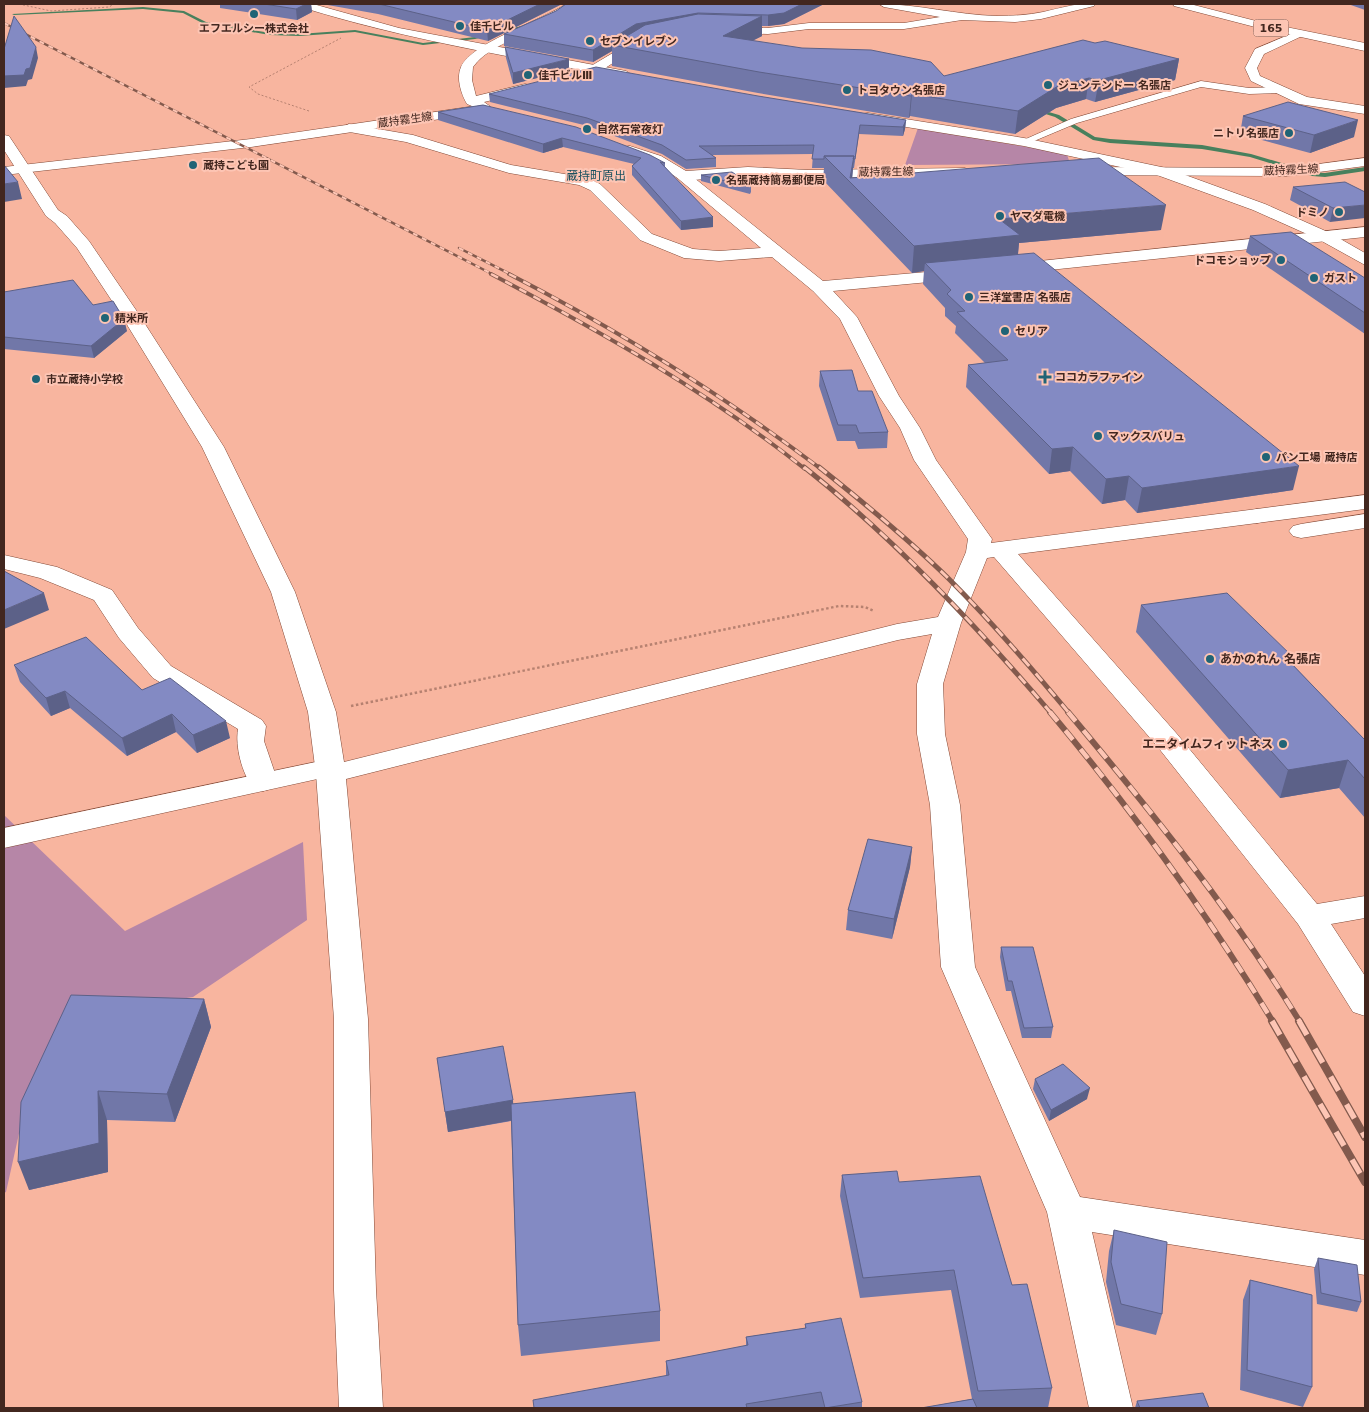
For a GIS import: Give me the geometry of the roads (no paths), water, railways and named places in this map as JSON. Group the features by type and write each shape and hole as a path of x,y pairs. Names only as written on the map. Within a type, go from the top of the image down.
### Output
{"main road":[{"path":"302,4 357,22 643,78"},
{"path":"483,106 467,92 467,67 475,56 488,48 539,25 572,4"},
{"path":"884,4 960,17"},
{"path":"708,29 768,31 809,26 904,26 960,17 1033,17 1089,4"},
{"name":"165","path":"1178,4 1298,34 1365,47"},
{"path":"1298,34 1259,52 1252,64 1252,74 1255,78 1304,101 1365,110"},
{"path":"557,79 595,69 638,42 659,36"},
{"name":"蔵持霧生線","path":"13,169 251,143 348,128 483,106 538,84"},
{"path":"856,115 1024,142 1161,171 1259,207 1324,236 1365,260"},
{"path":"348,128 408,138 509,169 583,181 595,187 646,237 690,254 712,257 774,252"},
{"path":"4,139 13,169 52,212 58,215 77,241 83,245 213,447 280,584 322,712 330,771 351,1019 355,1290 361,1408"},
{"path":"618,145 656,159 683,176 731,213 774,252 819,287 848,317 889,396 910,428 925,460 989,551 1167,740 1309,916 1365,1003"},
{"name":"蔵持霧生線","path":"1065,171 1288,172 1365,162"},
{"name":"蔵持霧生線","path":"683,176 748,170 808,174 976,172"},
{"path":"996,271 1365,232"},
{"path":"819,287 976,273"},
{"path":"989,551 1365,502"},
{"path":"1301,531 1365,521"},
{"path":"989,551 948,623 930,684 931,734 945,805 958,967 1067,1212 1111,1408"},
{"path":"4,562 48,572 103,595 128,633 162,672 252,726 250,741 263,782"},
{"path":"4,838 263,782 330,771 907,630 948,623"},
{"path":"1309,916 1365,908"},
{"path":"1067,1212 1365,1258"}],"lane":[{"path":"1024,142 1074,121 1207,83 1249,92 1279,90"}],"waterway":[{"path":"14,14 143,8 184,12 205,23 270,34 299,35 355,31 423,44 475,38 530,25"},
{"path":"1035,109 1057,116 1093,138 1110,141 1202,147 1251,156 1312,174 1325,175 1365,169"}],"railway":[{"path":"4,23 494,275"},
{"path":"459,248 512,275"},
{"path":"491,274 613,340 692,388 805,469"},
{"path":"509,274 550,295 669,365 746,415 821,469"},
{"path":"804,467 870,523 934,584 1051,713"},
{"path":"819,467 884,520 947,577 1010,644 1069,713"},
{"path":"1050,712 1110,786 1168,863 1222,941 1273,1022"},
{"path":"1068,712 1190,863 1247,941 1300,1022"},
{"path":"1272,1021 1365,1182"},
{"path":"1299,1021 1365,1137"}],"place":[{"name":"エフエルシー株式会社","path":"254,14"},
{"name":"佳千ビル","path":"460,26"},
{"name":"セブンイレブン","path":"590,41"},
{"name":"佳千ビルⅢ","path":"528,75"},
{"name":"ジュンテンドー 名張店","path":"1048,85"},
{"name":"トヨタウン名張店","path":"847,90"},
{"name":"自然石常夜灯","path":"587,129"},
{"name":"ニトリ名張店","path":"1289,133"},
{"name":"蔵持こども園","path":"193,165"},
{"name":"名張蔵持簡易郵便局","path":"716,180"},
{"name":"ドミノ","path":"1339,212"},
{"name":"ヤマダ電機","path":"1000,216"},
{"name":"ドコモショップ","path":"1281,260"},
{"name":"ガスト","path":"1314,278"},
{"name":"三洋堂書店 名張店","path":"969,297"},
{"name":"精米所","path":"105,318"},
{"name":"セリア","path":"1005,331"},
{"name":"ココカラファイン","path":"1045,377"},
{"name":"市立蔵持小学校","path":"36,379"},
{"name":"マックスバリュ","path":"1098,436"},
{"name":"パン工場 蔵持店","path":"1266,457"},
{"name":"あかのれん 名張店","path":"1210,659"},
{"name":"エニタイムフィットネス","path":"1283,744"}],"district":[{"name":"蔵持町原出","path":"596,176"}]}
